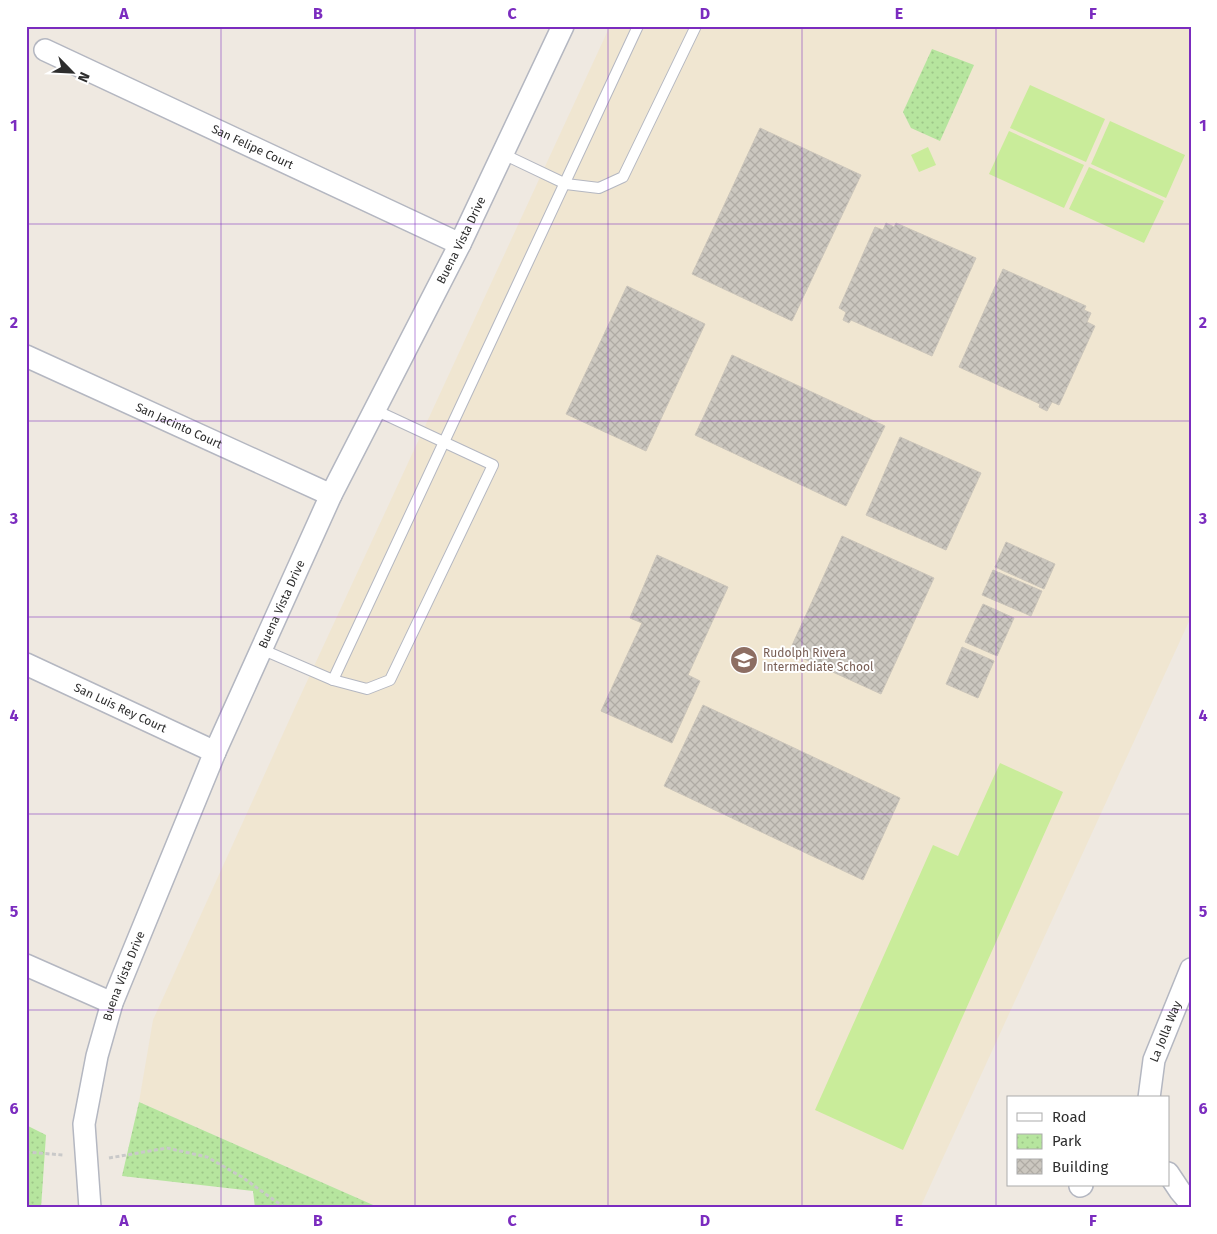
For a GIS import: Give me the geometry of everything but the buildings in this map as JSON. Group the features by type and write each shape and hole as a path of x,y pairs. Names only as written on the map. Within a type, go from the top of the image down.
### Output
{"street":[{"name":"Buena Vista Drive","path":"90,1208 84,1124 97,1056 112,1003 215,752 331,495 460,244 562,26"},
{"name":"San Felipe Court","path":"45,50 460,244"},
{"name":"San Jacinto Court","path":"26,356 331,495"},
{"name":"San Luis Rey Court","path":"26,664 215,752"},
{"path":"26,965 112,1003"},
{"name":"La Jolla Way","path":"1149,1096 1154,1060 1191,969"},
{"path":"1170,1176 1191,1204"}],"lane":[{"path":"333,680 443,442 566,184 638,26"},
{"path":"503,154 566,184 599,188 623,178 696,26"},
{"path":"261,649 333,680 367,689 390,680 493,465 375,410"}],"path":[{"path":"109,1158 167,1148 207,1157 242,1177 285,1208"},
{"path":"26,1152 56,1155"}],"shaded area":[{"name":"Rudolph Rivera Intermediate School","path":"610,26 1191,26 1191,617 920,1208 380,1208 139,1102 153,1020 297,703"}],"green space":[{"path":"932,49 974,65 940,141 911,128 903,112"},
{"path":"1030,85 1105,119 1086,162 1010,128"},
{"path":"1110,121 1185,155 1166,198 1091,164"},
{"path":"1009,131 1084,165 1064,208 989,174"},
{"path":"928,147 936,165 919,172 911,155"},
{"path":"1089,167 1164,201 1144,243 1069,209"},
{"path":"1000,763 1063,792 903,1150 815,1110 933,845 958,856"},
{"path":"139,1102 380,1208 255,1208 253,1191 122,1176"},
{"path":"26,1125 46,1135 41,1208 26,1208"}],"place":[{"name":"Rudolph Rivera Intermediate School","path":"744,660"}]}
